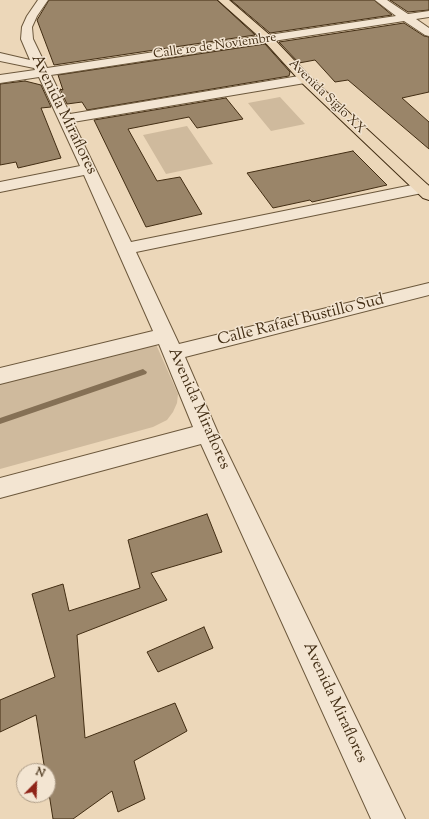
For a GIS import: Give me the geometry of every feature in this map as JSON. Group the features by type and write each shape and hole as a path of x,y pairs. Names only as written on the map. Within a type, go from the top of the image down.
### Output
{"highway":[{"name":"Avenida Siglo XX","path":"223,0 309,64"},
{"name":"Avenida Siglo XX","path":"238,0 274,38 305,79 425,192"}],"street":[{"name":"Avenida Miraflores","path":"43,0 32,16 27,28 27,39 40,69 66,119 169,344 207,433 388,819"},
{"path":"380,0 429,33"},
{"name":"Calle 10 de Noviembre","path":"0,79 40,69 274,38 429,14"},
{"path":"0,57 40,69"},
{"path":"66,119 305,79"},
{"path":"0,188 89,169"},
{"path":"125,249 425,192"},
{"name":"Calle Rafael Bustillo Sud","path":"0,376 169,344 429,289"},
{"path":"0,488 207,433"}],"shaded area":[{"path":"280,97 305,124 271,131 248,103"},
{"path":"187,126 213,164 166,174 143,135"},
{"path":"155,342 178,394 177,403 167,420 153,427 0,469 0,382"}],"building":[{"path":"49,0 217,0 255,35 54,65 37,20"},
{"path":"231,0 374,0 392,15 270,33"},
{"path":"390,0 429,0 429,10 408,12"},
{"path":"404,23 424,36 429,37 429,92 402,98 429,122 429,149 348,80 335,82 315,60 299,63 279,42"},
{"path":"265,44 290,72 289,76 87,110 82,102 67,104 60,89 63,90 58,75"},
{"path":"25,81 41,85 51,107 41,108 61,158 18,168 16,162 0,165 0,84"},
{"path":"226,98 243,119 197,128 189,117 128,129 157,181 180,177 202,214 146,227 94,120"},
{"path":"353,151 387,185 312,202 310,200 273,208 247,173"},
{"path":"207,514 222,552 151,573 167,600 77,635 85,738 175,703 187,731 134,761 145,799 118,812 112,791 73,819 53,819 50,803 56,803 56,763 44,763 36,715 0,732 0,700 55,677 32,594 63,584 69,611 140,588 128,540"},
{"path":"204,627 213,648 158,672 147,652"}],"waterway":[{"path":"0,421 143,372"}]}
